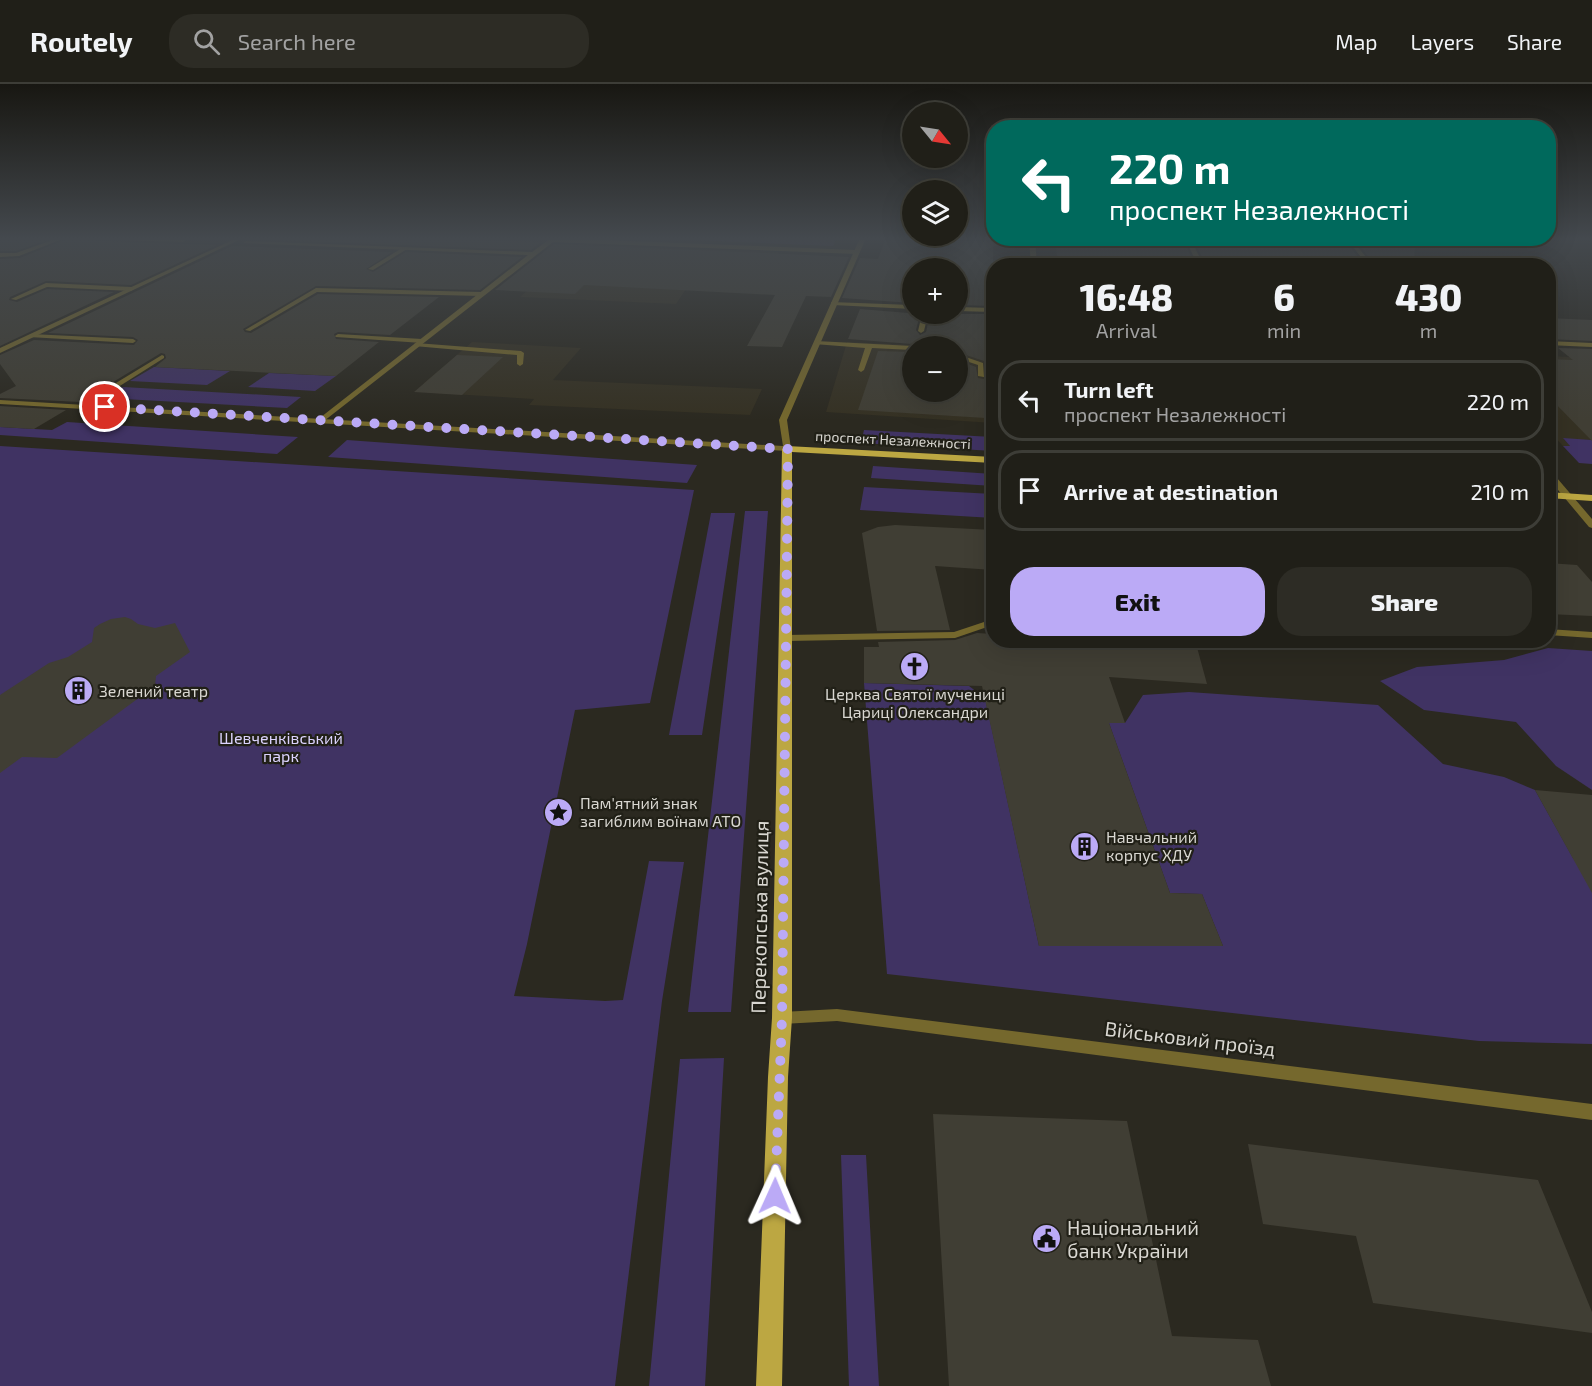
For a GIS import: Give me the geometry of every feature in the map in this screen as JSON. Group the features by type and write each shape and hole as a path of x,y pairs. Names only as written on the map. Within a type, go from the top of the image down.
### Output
{"main road":[{"name":"проспект Незалежності","path":"788,449 986,460"},
{"name":"Перекопська вулиця","path":"770,1386 778,1077 782,1018 788,449"},
{"path":"1556,495 1592,498"}],"street":[{"path":"0,351 110,299"},
{"path":"248,330 301,299"},
{"path":"324,419 475,299"},
{"path":"788,449 783,420 835,299"},
{"path":"833,303 902,306"},
{"path":"968,309 986,310"},
{"path":"921,331 923,324"},
{"path":"31,336 133,342"},
{"path":"338,336 520,353 520,364"},
{"path":"816,343 902,348"},
{"path":"1556,343 1592,345"},
{"path":"861,370 869,346"},
{"path":"81,406 162,357"},
{"path":"968,360 981,364 982,376"},
{"name":"проспект Незалежності","path":"0,402 324,419 788,449"},
{"path":"1556,482 1592,525"},
{"path":"786,638 955,635 986,624"},
{"path":"1556,633 1592,635"},
{"name":"Військовий проїзд","path":"782,1018 837,1015 1592,1112"}],"shaded area":[{"path":"559,299 679,299 676,304"},
{"path":"968,319 986,321 986,423 826,412 847,342 902,344 902,402 968,402 968,336 946,336 948,324 968,324"},
{"path":"472,342 581,348 553,380 762,389 750,415 529,405 534,399 435,393 423,389 424,383"},
{"path":"1556,356 1592,358 1592,440 1564,439 1571,447 1563,446 1556,439"}],"green space":[{"path":"154,367 230,371 207,385 130,381"},
{"path":"269,373 336,376 315,391 248,387"},
{"path":"123,387 301,397 287,408 105,398"},
{"path":"67,422 298,437 277,454 0,435 0,427 52,430"},
{"path":"864,430 986,437 986,451 861,443"},
{"path":"1563,438 1592,440 1592,464 1579,463 1563,446 1570,446"},
{"path":"347,440 697,465 687,483 328,457"},
{"name":"Шевченківський парк","path":"0,446 694,490 650,703 575,710 527,944 514,996 623,1000 649,861 684,862 662,1001 615,1386 0,1386"},
{"path":"873,466 986,474 986,486 871,478"},
{"path":"864,487 986,494 986,518 860,510"},
{"path":"745,511 768,511 731,1012 688,1012"},
{"path":"711,513 735,513 702,735 669,735"},
{"path":"1548,648 1592,651 1592,790 1556,766 1516,722 1424,710 1380,681 1417,667 1504,660"},
{"path":"864,683 969,686 985,698 1039,946 1223,946 1202,894 1170,893 1109,723 1125,723 1143,695 1189,692 1378,705 1443,764 1504,777 1535,790 1573,858 1592,861 1592,1044 1479,1041 887,974"},
{"path":"724,1058 705,1386 649,1386 680,1059"},
{"path":"841,1155 866,1155 879,1386 849,1386"}],"building":[{"path":"0,299 17,302 24,299 100,299 0,346"},
{"path":"120,299 294,299 243,329 251,333 310,299 437,299 390,335 338,332 334,334 336,339 379,342 336,376 155,367 166,358 165,354 161,353 80,402 0,398 0,394 16,386 0,364 0,355 34,340 134,345 138,340 133,337 48,333"},
{"path":"773,299 805,299 782,347 747,346"},
{"path":"853,299 902,299 902,302"},
{"path":"968,299 986,299 986,306 968,305"},
{"path":"860,309 902,312 902,324 918,324 916,330 920,335 926,332 928,324 968,324 968,314 986,314 986,377 984,361 968,356 968,336 902,336 902,343 848,339"},
{"path":"1556,318 1592,320 1592,341 1556,339"},
{"path":"1558,348 1592,349 1592,441 1556,404 1556,359 1573,360"},
{"path":"878,351 902,352 902,402 968,402 968,364 976,367 978,378 986,377 985,418 858,410"},
{"path":"457,355 503,357 462,395 414,392"},
{"path":"0,406 66,410 34,429 0,427"},
{"path":"895,525 986,530 986,570 935,566 950,630 877,631 862,533 878,527"},
{"path":"1556,564 1577,565 1592,582 1592,616 1556,614"},
{"name":"Зелений театр","path":"125,617 138,624 155,628 175,623 190,652 156,676 155,686 57,758 22,757 0,773 0,695 49,663 68,657 92,642 94,628 100,624 111,619"},
{"name":"Навчальний корпус ХДУ","path":"977,633 986,634 986,648 1197,648 1207,684 1109,677 1125,723 1109,723 1170,893 1202,894 1223,946 1039,946 982,686 864,683 864,647 879,647 878,642 955,640"},
{"path":"1535,790 1592,795 1592,893"},
{"name":"Національний банк України","path":"933,1114 1127,1121 1172,1336 1258,1340 1271,1386 949,1386"},
{"path":"1248,1144 1538,1180 1592,1312 1592,1333 1373,1303 1356,1236 1263,1224"}],"place":[{"name":"Церква Святої мучениці Цариці Олександри","path":"915,666"},
{"name":"Зелений театр","path":"78,691"},
{"name":"Пам'ятний знак загиблим воїнам АТО","path":"559,812"},
{"name":"Навчальний корпус ХДУ","path":"1085,846"},
{"name":"Національний банк України","path":"1046,1239"}],"route":[{"path":"105,407 788,449 782,1018 775,1196"}]}
